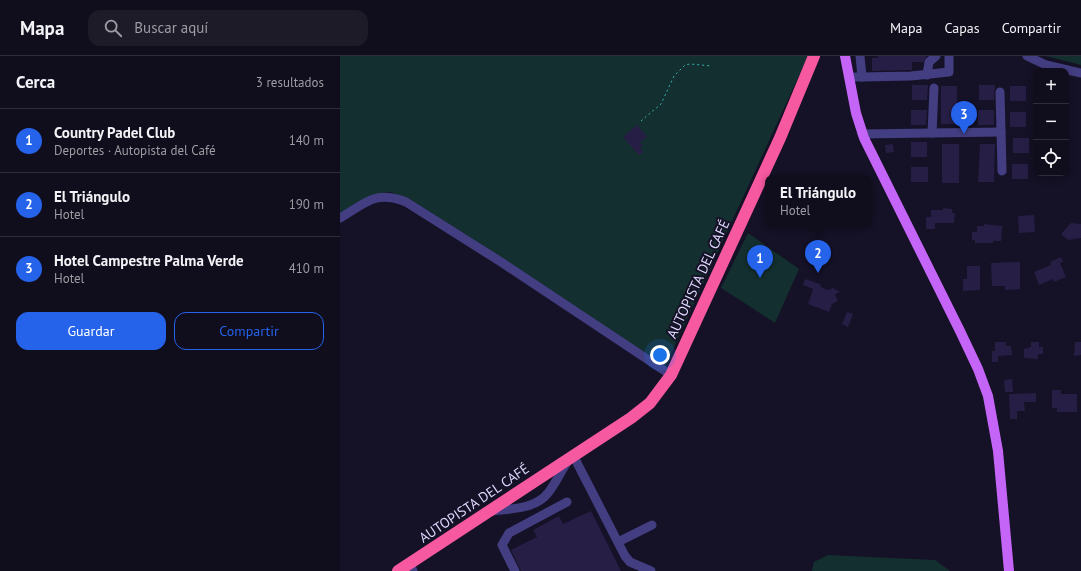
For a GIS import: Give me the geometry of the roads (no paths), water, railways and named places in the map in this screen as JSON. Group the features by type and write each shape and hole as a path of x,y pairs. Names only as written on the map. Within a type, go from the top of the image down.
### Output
{"highway":[{"name":"AUTOPISTA DEL CAFÉ","path":"398,571 412,567 486,512 631,418 650,403 671,375 814,58"}],"main road":[{"path":"845,58 856,113 862,134 969,350 988,396 998,451 1009,571"}],"street":[{"path":"928,74 929,62 936,56"},
{"path":"848,77 949,72 949,56"},
{"path":"1027,56 1046,65 1081,73"},
{"path":"845,58 860,57 862,77"},
{"path":"932,133 934,88"},
{"path":"1000,92 1002,171"},
{"path":"862,134 1001,132"},
{"path":"340,218 376,198 390,196 406,202 508,266 671,375"},
{"path":"486,512 520,508 545,497 572,456 630,562 651,571"},
{"path":"545,497 551,510"},
{"path":"536,502 542,515"},
{"path":"515,571 502,545 509,533 567,502"},
{"path":"618,542 652,525"}],"place":[{"name":"Hotel Campestre Palma Verde","path":"964,134"},
{"name":"El Triángulo","path":"818,273"},
{"name":"Country Padel Club","path":"760,278"}]}
